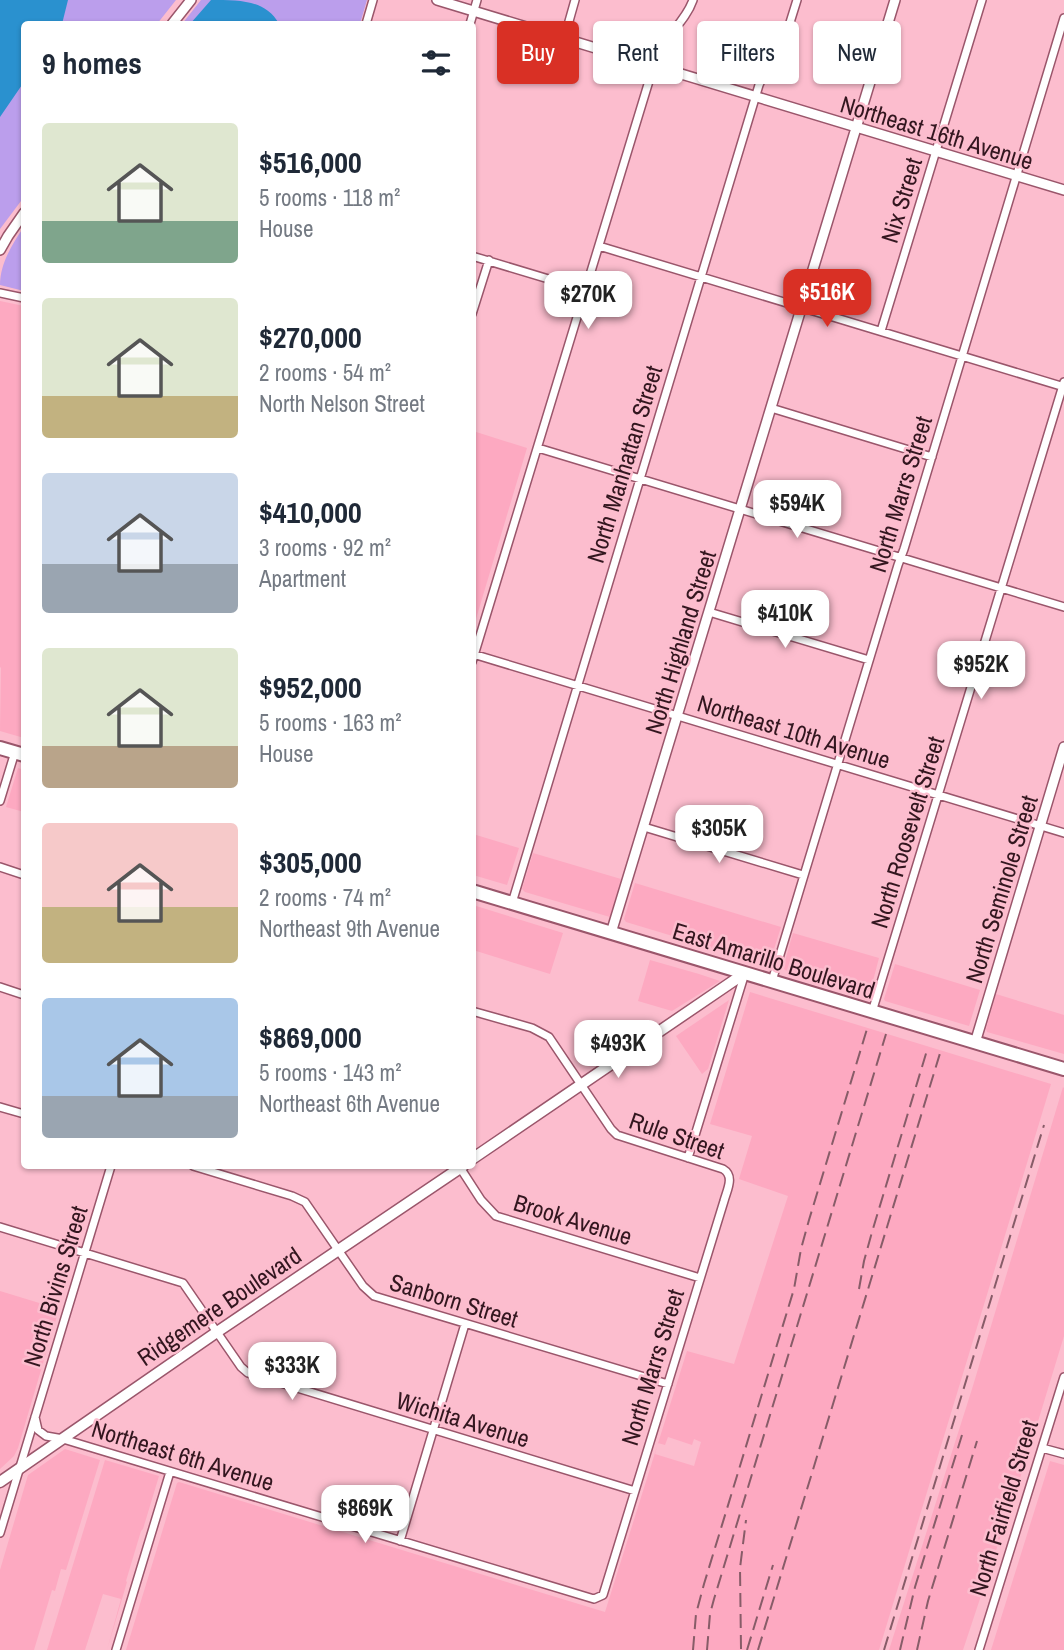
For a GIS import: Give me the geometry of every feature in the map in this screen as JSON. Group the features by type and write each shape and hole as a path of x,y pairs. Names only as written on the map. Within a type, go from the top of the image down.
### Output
{"highway":[{"path":"0,748 20,754"},
{"name":"East Amarillo Boulevard","path":"476,892 1064,1069"}],"main road":[{"path":"476,1156 745,973"},
{"name":"Ridgemere Boulevard","path":"0,1482 457,1169"}],"street":[{"path":"174,21 191,0"},
{"path":"367,21 373,0"},
{"name":"Northeast 16th Avenue","path":"437,0 507,21"},
{"path":"471,21 477,0"},
{"path":"569,21 575,0"},
{"path":"681,21 693,0"},
{"name":"North Manhattan Street","path":"512,903 756,97 763,76 783,45 797,0"},
{"name":"North Highland Street","path":"611,933 895,0"},
{"name":"Nix Street","path":"881,331 982,0"},
{"name":"North Marrs Street","path":"772,981 1064,18"},
{"name":"Northeast 16th Avenue","path":"683,75 1064,190"},
{"path":"476,646 648,84"},
{"path":"0,250 21,217"},
{"path":"598,246 1064,385"},
{"path":"476,257 585,290"},
{"path":"476,301 489,260"},
{"path":"0,293 21,297"},
{"name":"North Roosevelt Street","path":"872,1012 1064,385"},
{"path":"771,408 932,457"},
{"path":"538,448 1064,607"},
{"path":"709,612 869,660"},
{"name":"Northeast 10th Avenue","path":"476,657 1064,833"},
{"name":"North Seminole Street","path":"975,1043 1064,747"},
{"path":"0,801 20,754"},
{"path":"644,827 803,876"},
{"path":"0,867 21,874"},
{"path":"688,1158 745,973"},
{"path":"0,987 21,994"},
{"name":"Rule Street","path":"476,1012 532,1028 552,1040 617,1135 727,1171 730,1178 724,1201"},
{"path":"0,1107 21,1113"},
{"name":"North Bivins Street","path":"0,1532 110,1169"},
{"name":"Sanborn Street","path":"203,1169 300,1199 310,1208 363,1286 374,1296 668,1384"},
{"name":"Brook Avenue","path":"463,1169 489,1211 496,1216 700,1278"},
{"name":"North Marrs Street","path":"619,1545 724,1201"},
{"name":"Wichita Avenue","path":"0,1227 183,1283 241,1367 248,1373 635,1491"},
{"path":"401,1541 465,1324"},
{"name":"North Fairfield Street","path":"979,1650 1064,1377"},
{"path":"35,1417 41,1434 62,1439"},
{"name":"Northeast 6th Avenue","path":"62,1439 594,1599 603,1595 619,1545"},
{"path":"1042,1448 1064,1454"},
{"path":"116,1650 170,1472"}],"shaded area":[{"path":"0,0 176,0 159,21 21,21 21,201 0,229"},
{"path":"201,0 367,0 361,21 184,21"},
{"path":"21,232 21,290 0,285 4,262"},
{"path":"0,301 21,305 21,737 0,731"},
{"path":"476,432 527,448 476,619"},
{"path":"18,768 21,769 21,811 6,807"},
{"path":"476,835 519,848 507,885 476,876"},
{"path":"533,853 621,879 610,917 525,892 522,889"},
{"path":"635,883 781,927 769,965 626,922 624,919"},
{"path":"476,906 563,933 550,974 476,951"},
{"path":"793,933 879,958 870,992 860,993 785,970 783,968"},
{"path":"650,960 720,981 672,1011 638,1001"},
{"path":"895,964 980,990 969,1026 885,1001"},
{"path":"750,992 1051,1084 879,1650 126,1650 179,1482 605,1612 657,1445 655,1454 694,1466 701,1442 694,1439 692,1445 668,1437 665,1445 658,1443 687,1351 734,1364 788,1196 739,1179 752,1136 710,1124"},
{"path":"996,994 1064,1015 1064,1054 987,1032"},
{"path":"729,1000 708,1069 702,1074 676,1036"},
{"path":"1063,1087 1064,1336 1029,1451 963,1650 889,1650 972,1389"},
{"path":"0,1291 59,1309 18,1448 14,1456 0,1469"},
{"path":"65,1449 100,1460 66,1570 61,1569 55,1591 52,1590 34,1650 0,1650 0,1570 28,1475"},
{"path":"105,1460 159,1476 107,1650 121,1599 103,1594 85,1650 47,1650"},
{"path":"1050,1461 1064,1465 1064,1650 991,1650"}],"water":[{"path":"0,0 68,0 63,21 21,21 21,86 0,117"},
{"path":"211,0 251,3 267,10 277,21 193,21"}],"railway":[{"path":"693,1650 696,1614 704,1584 794,1289 809,1220 867,1029"},
{"path":"707,1650 714,1599 886,1034"},
{"path":"859,1289 872,1232 928,1047"},
{"path":"758,1650 941,1050"},
{"path":"884,1650 1044,1125"},
{"path":"900,1650 915,1587 962,1435"},
{"path":"917,1650 928,1601 977,1441"},
{"path":"741,1649 740,1568 746,1520"},
{"path":"747,1650 773,1565"}]}
